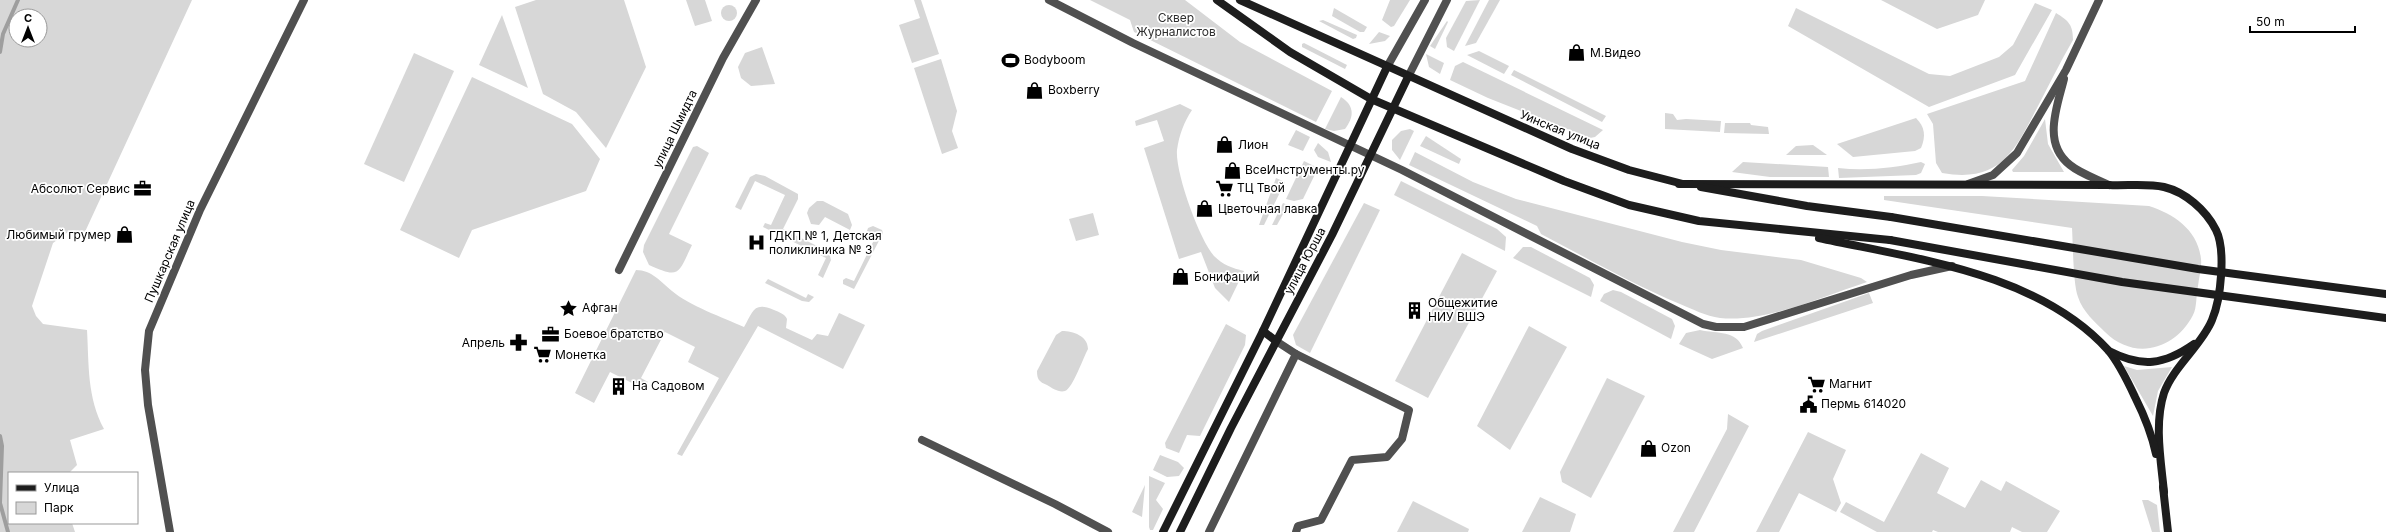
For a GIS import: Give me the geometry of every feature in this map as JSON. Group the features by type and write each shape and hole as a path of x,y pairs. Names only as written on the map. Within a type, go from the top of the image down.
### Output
{"main road":[{"path":"1217,0 1290,52 1371,98 1564,181 1629,205 1699,222 1890,240 2122,282 2386,318"},
{"name":"Уинская улица","path":"1240,0 1408,77 1572,149 1629,170 1678,184 1807,206 1891,217 2198,269 2386,294"},
{"name":"улица Юрша","path":"1163,532 1263,331 1371,98 1387,67"},
{"name":"улица Юрша","path":"1180,532 1371,157 1408,77"},
{"path":"1678,184 2109,185 2163,187 2186,197 2199,207 2216,231 2221,258 2218,300 2212,320 2164,392 2159,416 2168,532"},
{"path":"1787,231 1952,266 2012,286 2062,310 2108,351 2141,409 2154,443 2164,492"},
{"path":"1263,331 1276,341"},
{"path":"2108,351 2139,363 2156,362 2173,357 2198,342"}],"street":[{"name":"Пушкарская улица","path":"170,532 148,405 145,370 149,331 179,257 204,201 304,0"},
{"name":"улица Шмидта","path":"619,270 722,58 756,0"},
{"path":"1049,0 1349,147 1402,170 1691,319 1716,327 1744,327 1764,322 1911,275 1952,266"},
{"name":"улица Юрша","path":"1387,67 1425,0"},
{"name":"улица Юрша","path":"1408,77 1447,0"},
{"path":"1968,184 1994,175 2017,153 2066,70 2099,0"},
{"path":"2066,70 2052,125 2056,145 2070,165 2109,185"},
{"path":"1276,341 1296,354 1409,410 1402,439 1387,457 1352,460 1321,520 1298,526 1296,532"},
{"path":"1209,532 1296,354"},
{"path":"922,440 1055,504 1108,532"}],"green space":[{"path":"0,0 192,0 84,234 68,232 53,243 32,306 36,316 43,324 87,330 90,381 94,405 104,429 70,440 77,465 70,472 8,472 8,524 72,524 75,532 0,532"},
{"path":"536,0 624,0 646,67 606,148 576,112 543,94 515,7"},
{"path":"686,0 705,0 712,21 695,26"},
{"path":"914,0 921,0 939,54 912,63 899,25 920,18"},
{"name":"Сквер Журналистов","path":"1090,0 1185,0 1240,42 1332,91 1316,122 1134,32 1130,20"},
{"path":"1390,0 1410,0 1394,26 1391,27 1382,20"},
{"path":"1480,0 1454,51 1447,47 1446,38 1466,1"},
{"path":"1489,0 1500,0 1476,43 1465,46"},
{"path":"1881,0 1985,0 1978,15 1937,29"},
{"path":"2035,3 2052,10 2015,75 1929,107 1788,26 1796,8 1929,74 1950,76 1999,57 2013,45"},
{"path":"726,5 732,5 737,10 735,19 732,21 726,21 721,16 721,10"},
{"path":"1334,8 1367,27 1364,32 1360,32 1332,16"},
{"path":"2056,13 2064,18 2071,27 2073,40 2029,124 2012,151 2003,161 1978,173 1962,175 1942,173 1936,163 1933,124 1927,114 2025,81"},
{"path":"502,15 528,88 479,65"},
{"path":"1323,20 1357,35 1356,38 1353,39 1319,21"},
{"path":"1447,21 1448,22 1435,49 1430,46"},
{"path":"1379,32 1390,36 1385,41 1369,44"},
{"path":"1304,43 1347,65 1345,69 1302,47 1302,44"},
{"path":"762,47 775,84 751,86 741,78 738,67 745,53"},
{"path":"1479,51 1509,66 1504,74 1467,55"},
{"path":"414,53 454,71 404,182 364,164"},
{"path":"1426,54 1444,63 1440,74 1429,67"},
{"path":"941,59 957,111 952,131 958,148 942,154 914,68"},
{"path":"1463,62 1603,130 1595,137 1590,138 1488,98 1450,80 1455,66"},
{"path":"1514,70 1606,116 1602,122 1511,75"},
{"path":"472,77 572,124 600,159 586,191 472,230 459,258 400,230"},
{"path":"1341,97 1349,104 1352,112 1348,125 1345,129 1334,131 1325,129"},
{"path":"1180,104 1192,110 1182,129 1179,139 1177,160 1184,189 1195,221 1214,256 1228,266 1244,271 1229,302 1215,288 1201,252 1179,259 1144,148 1164,141 1157,120 1136,126 1135,121"},
{"path":"1665,113 1673,114 1677,120 1686,119 1721,121 1720,132 1665,129"},
{"path":"1916,118 1923,128 1924,140 1921,148 1915,151 1853,157 1837,144"},
{"path":"2045,119 2048,144 2064,172 2013,172 2012,170 2024,156"},
{"path":"1725,123 1750,123 1751,125 1768,127 1769,134 1724,133"},
{"path":"1410,129 1414,131 1400,160 1392,150 1392,140 1401,131"},
{"path":"1296,130 1310,137 1303,151 1288,145"},
{"path":"1426,136 1461,159 1459,164 1420,146"},
{"path":"1318,143 1328,152 1331,162 1318,157 1314,150"},
{"path":"1813,145 1827,155 1786,155 1796,146"},
{"path":"697,146 709,153 669,234 692,245 680,268 677,271 667,272 649,265 643,252 644,245 693,147"},
{"path":"1415,152 1473,182 1516,199 1682,242 1721,250 1801,260 1861,278 1867,282 1813,301 1775,312 1737,318 1720,318 1710,316 1662,296 1627,279 1541,234 1537,226 1409,165"},
{"path":"1304,161 1318,168 1303,199 1294,201 1286,199"},
{"path":"1743,162 1828,167 1829,177 1770,177 1732,172"},
{"path":"1921,162 1925,164 1921,173 1916,175 1839,178 1838,168 1880,168"},
{"path":"756,174 765,176 798,194 798,199 783,229 829,252 831,260 823,278 818,275 826,258 763,227 765,223 771,225 785,195 755,181 741,210 735,207 750,177"},
{"path":"1276,178 1285,182 1264,225 1259,225"},
{"path":"1401,181 1497,229 1506,237 1505,251 1394,195"},
{"path":"1884,196 1982,196 2149,206 2158,209 2176,219 2183,225 2190,232 2199,249 2201,265 2196,305 2193,315 2185,327 2176,336 2165,343 2153,348 2141,349 2128,346 2116,341 2105,332 2090,316 2080,302 2075,283 2072,228 1884,200"},
{"path":"817,201 823,201 848,214 852,225 850,230 825,217 819,225 811,224 807,213 809,208"},
{"path":"1283,203 1288,205 1277,225 1272,225"},
{"path":"1364,203 1380,210 1310,353 1296,345 1293,335"},
{"path":"1093,213 1099,235 1076,241 1069,219"},
{"path":"873,226 882,230 883,233 854,289 843,284 843,280 846,278 854,281 875,238 867,231 868,228"},
{"path":"1523,247 1531,247 1590,278 1594,285 1591,297 1513,258"},
{"path":"1462,253 1497,271 1428,398 1395,381"},
{"path":"636,270 652,274 672,291 687,301 706,311 744,327 754,310 758,307 780,312 787,319 786,328 812,340 817,334 828,336 839,313 865,325 843,369 758,326 682,456 677,454 719,378 688,362 695,347 665,332 641,378 648,382 644,389 610,372 594,403 575,393"},
{"path":"768,279 806,298 808,294 814,297 809,302 802,301 765,283"},
{"path":"1613,290 1621,292 1672,319 1675,326 1671,339 1600,301 1604,294"},
{"path":"1869,293 1873,303 1754,342 1757,334 1762,331"},
{"path":"1226,324 1246,335 1245,345 1200,436 1187,435 1179,453 1166,448 1165,443"},
{"path":"1529,326 1567,347 1510,450 1477,426"},
{"path":"1700,330 1731,335 1740,342 1743,348 1712,359 1679,344 1686,333"},
{"path":"1062,331 1079,335 1087,344 1088,349 1078,372 1068,389 1065,391 1056,390 1040,381 1037,376 1037,371 1056,335"},
{"path":"2124,366 2137,370 2172,367 2158,391 2153,416"},
{"path":"1607,378 1645,396 1591,498 1562,482 1560,472"},
{"path":"1728,414 1749,426 1694,532 1673,532 1727,429"},
{"path":"1808,432 1846,450 1833,479 1841,503 1836,512 1799,493 1779,532 1756,532"},
{"path":"1921,453 1949,468 1937,493 1965,508 1981,480 2001,491 2006,481 2060,511 2047,532 2022,532 2012,527 2010,532 1938,532 1933,530 1932,532 1877,532 1840,512 1846,502 1884,522"},
{"path":"1160,455 1178,462 1184,468 1179,476 1167,477 1153,470"},
{"path":"1149,476 1165,483 1156,500 1163,509 1153,530 1150,530 1149,527"},
{"path":"1145,485 1142,517 1132,512"},
{"path":"1540,497 1576,514 1570,532 1522,532"},
{"path":"2142,500 2148,500 2157,505 2160,532 2152,532"},
{"path":"1413,501 1469,529 1468,532 1397,532"}],"waterway":[{"path":"0,52 3,34 18,0"},
{"path":"0,436 2,446 0,503 8,532"}],"place":[{"name":"М.Видео","path":"1577,53"},
{"name":"Bodyboom","path":"1011,60"},
{"name":"Boxberry","path":"1035,90"},
{"name":"Лион","path":"1225,145"},
{"name":"ВсеИнструменты.ру","path":"1232,170"},
{"name":"ТЦ Твой","path":"1224,188"},
{"name":"Абсолют Сервис","path":"143,189"},
{"name":"Цветочная лавка","path":"1205,209"},
{"name":"Любимый грумер","path":"124,235"},
{"name":"ГДКП № 1, Детская поликлиника № 3","path":"756,243"},
{"name":"Бонифаций","path":"1181,277"},
{"name":"Афган","path":"569,308"},
{"name":"Общежитие НИУ ВШЭ","path":"1415,310"},
{"name":"Боевое братство","path":"551,334"},
{"name":"Апрель","path":"518,343"},
{"name":"Монетка","path":"542,355"},
{"name":"Магнит","path":"1816,384"},
{"name":"На Садовом","path":"619,386"},
{"name":"Пермь 614020","path":"1808,404"},
{"name":"Ozon","path":"1648,448"}]}
